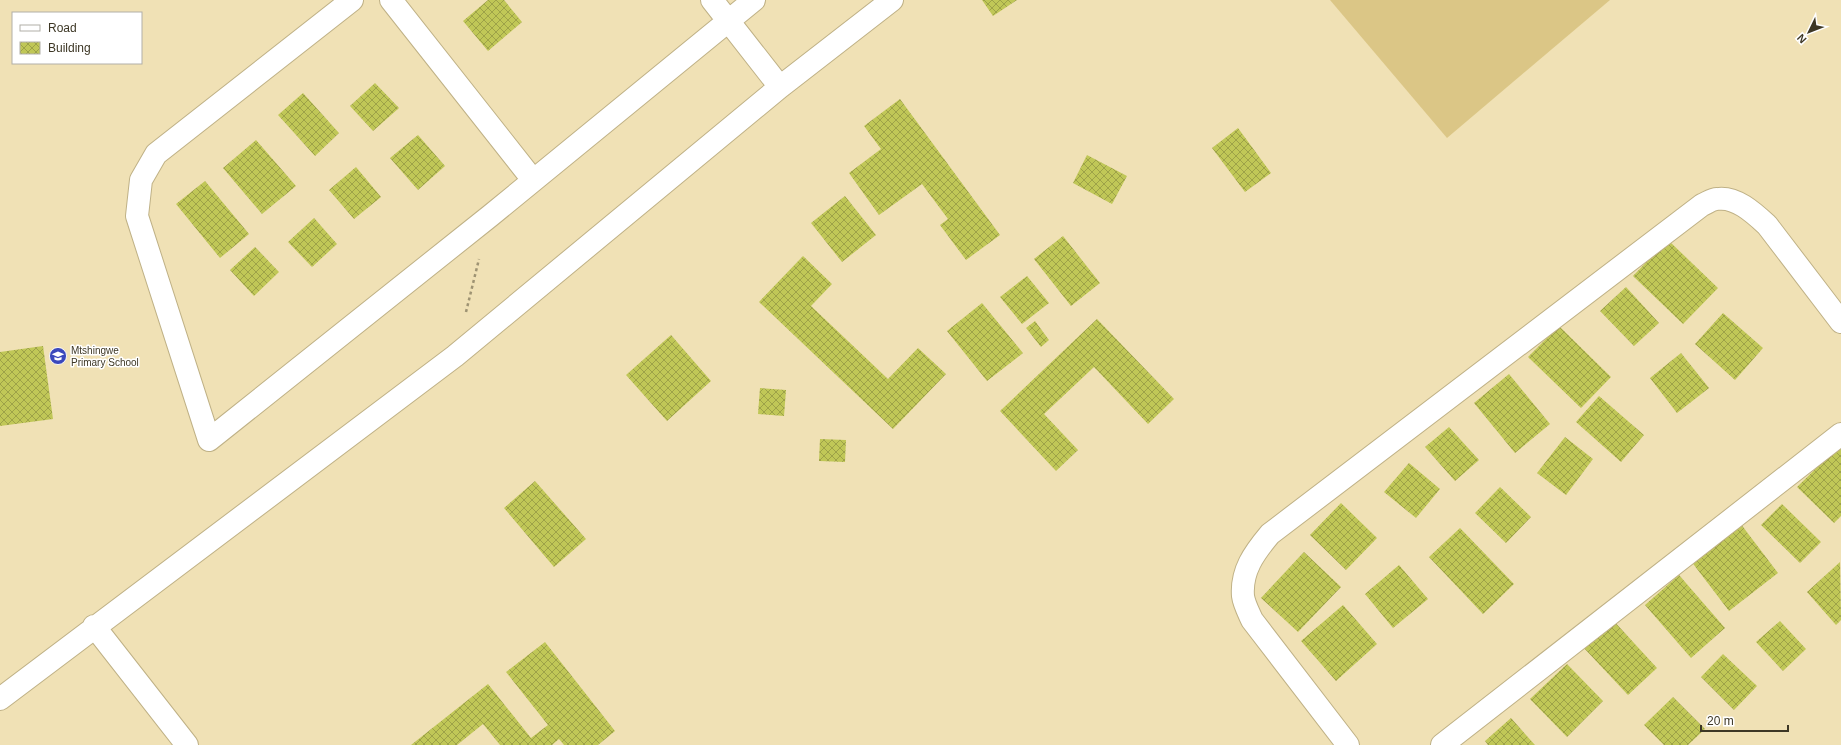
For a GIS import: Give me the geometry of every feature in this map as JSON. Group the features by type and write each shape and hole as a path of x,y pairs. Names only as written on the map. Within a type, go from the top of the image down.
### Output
{"street":[{"path":"352,0 156,154 141,180 137,216 209,440 490,216 754,0"},
{"path":"391,0 533,180"},
{"path":"712,0 780,87"},
{"path":"0,699 94,626 455,356 780,87 892,0"},
{"path":"1348,745 1257,626 1250,614 1244,597 1245,573 1252,555 1270,534 1702,204 1717,199 1734,201 1752,212 1767,225 1841,322"},
{"path":"1442,745 1841,434"},
{"path":"94,626 187,745"}],"path":[{"path":"455,356 490,216"}],"shaded area":[{"path":"1330,0 1610,0 1447,138"}],"building":[{"path":"488,0 504,0 522,22 488,51 463,21"},
{"path":"982,0 1017,0 993,16"},
{"path":"375,83 399,108 373,131 350,106"},
{"path":"303,93 339,133 315,156 278,115"},
{"path":"900,99 1000,235 966,260 940,225 948,219 922,184 879,215 849,173 881,149 864,126"},
{"path":"1238,128 1271,173 1245,192 1212,148"},
{"path":"418,135 445,166 418,190 390,158"},
{"path":"256,140 296,186 262,214 223,168"},
{"path":"1087,155 1127,176 1112,204 1073,183"},
{"path":"356,167 381,197 354,219 329,190"},
{"path":"205,181 249,234 220,258 176,204"},
{"path":"845,196 876,235 842,262 811,223"},
{"path":"314,218 337,244 312,267 288,242"},
{"path":"1063,236 1100,283 1071,306 1034,259"},
{"path":"1668,240 1718,288 1683,324 1633,276"},
{"path":"255,247 279,272 254,296 230,270"},
{"path":"803,256 832,284 811,306 888,379 918,348 946,374 893,429 759,302"},
{"path":"1027,276 1049,303 1022,324 1000,297"},
{"path":"1626,287 1659,323 1634,346 1600,311"},
{"path":"982,303 1023,353 987,381 947,331"},
{"path":"1723,313 1763,348 1735,380 1695,344"},
{"path":"1097,319 1174,399 1148,424 1094,367 1044,414 1078,450 1056,471 1000,411"},
{"path":"1035,321 1049,340 1041,347 1026,328"},
{"path":"1559,326 1611,377 1581,408 1528,357"},
{"path":"671,335 711,381 667,421 626,375"},
{"path":"43,346 53,419 0,426 0,352"},
{"path":"1681,353 1709,388 1677,413 1650,378"},
{"path":"1509,374 1550,424 1515,453 1474,403"},
{"path":"760,388 786,390 784,416 758,414"},
{"path":"1599,396 1644,435 1621,462 1576,422"},
{"path":"1449,427 1479,460 1455,481 1425,447"},
{"path":"1565,437 1593,459 1566,495 1537,473"},
{"path":"820,439 846,440 845,462 819,461"},
{"path":"1841,444 1841,516 1834,523 1797,487"},
{"path":"1409,463 1440,489 1416,518 1384,492"},
{"path":"535,481 586,539 554,567 504,508"},
{"path":"1500,487 1531,517 1506,543 1475,513"},
{"path":"1341,503 1377,538 1346,570 1310,535"},
{"path":"1782,504 1821,542 1800,563 1761,525"},
{"path":"1740,523 1778,573 1729,611 1691,561"},
{"path":"1460,528 1514,584 1483,614 1429,557"},
{"path":"1304,552 1341,587 1298,632 1261,598"},
{"path":"1840,562 1841,620 1836,625 1807,592"},
{"path":"1399,565 1428,599 1393,628 1365,594"},
{"path":"1679,575 1725,628 1691,658 1645,605"},
{"path":"1343,605 1377,644 1336,681 1301,641"},
{"path":"1611,618 1657,668 1628,695 1582,646"},
{"path":"1780,621 1806,649 1783,671 1756,642"},
{"path":"545,642 615,731 598,745 564,745 559,739 552,745 500,745 483,724 457,745 411,745 488,684 531,738 548,725 506,672"},
{"path":"1723,654 1757,686 1734,710 1701,677"},
{"path":"1567,664 1603,701 1567,737 1530,699"},
{"path":"1673,697 1705,729 1688,745 1664,745 1644,725"},
{"path":"1511,718 1535,745 1488,745 1485,741"}],"place":[{"name":"Mtshingwe Primary School","path":"58,356"}]}
